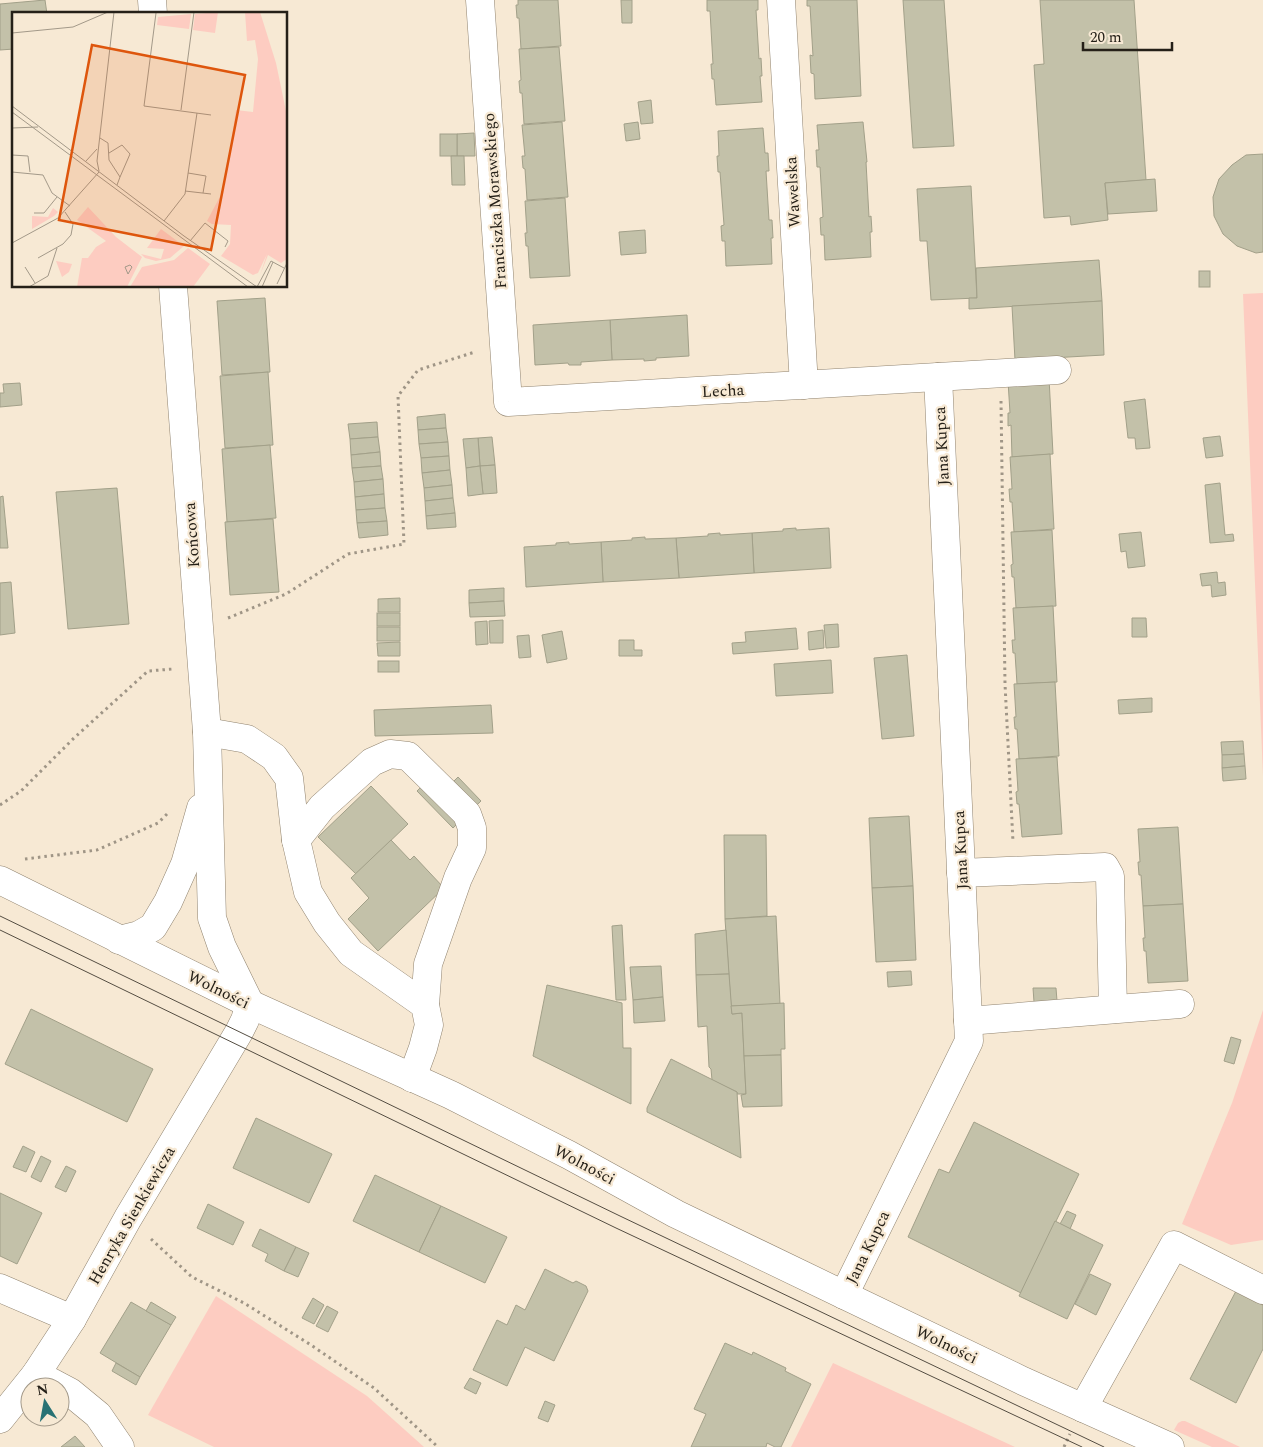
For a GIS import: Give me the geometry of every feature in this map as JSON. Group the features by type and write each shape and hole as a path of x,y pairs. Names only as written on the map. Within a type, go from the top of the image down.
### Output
{"street":[{"name":"Franciszka Morawskiego","path":"480,0 508,402"},
{"name":"Wawelska","path":"781,0 804,385"},
{"name":"Końcowa","path":"173,288 206,732 212,918 222,948 250,1004"},
{"name":"Lecha","path":"508,402 1056,370"},
{"name":"Jana Kupca","path":"844,1295 969,1041 938,377"},
{"path":"206,732 247,738 274,757 289,778 296,840 308,892 327,924 351,953 425,1005"},
{"path":"296,840 322,807 372,762 390,754 408,756 467,814 472,828 472,848 458,878 428,964 425,1005 430,1025 412,1078"},
{"name":"Końcowa","path":"119,940 139,935 153,927 168,902 185,864 209,783"},
{"path":"961,873 1105,867 1110,876 1113,1009"},
{"name":"Wolności","path":"0,880 250,1004 451,1095 569,1155 676,1214 1083,1408 1170,1447"},
{"name":"Henryka Sienkiewicza","path":"0,1419 36,1374 72,1319 128,1218 239,1032 250,1004"},
{"path":"968,1021 1180,1004"},
{"path":"1083,1408 1174,1245 1263,1290"},
{"path":"0,1288 72,1319"},
{"path":"36,1374 70,1392 98,1415 120,1447"}],"path":[{"path":"198,630 286,594 348,554 404,544 398,396 418,370 504,341"},
{"path":"1001,373 1005,684 1015,870"},
{"path":"0,805 21,790 74,738 148,671 178,669"},
{"path":"22,860 97,850 158,823 171,810"},
{"path":"128,1218 192,1277 244,1303 311,1345 374,1388 438,1447"}],"shaded area":[{"path":"1263,293 1263,776 1243,294"},
{"path":"1263,1010 1263,1240 1231,1245 1182,1224 1232,1103"},
{"path":"216,1296 367,1396 424,1447 214,1447 148,1415"},
{"path":"833,1363 1015,1447 791,1447"},
{"path":"1182,1421 1240,1447 1212,1447 1174,1430 1178,1423"}],"building":[{"path":"45,0 47,12 12,12 12,49 0,50 0,4"},
{"path":"518,0 558,0 561,46 521,49 519,18 517,18 516,5 518,5"},
{"path":"621,0 632,0 632,23 622,23"},
{"path":"707,0 758,0 758,10 756,10 759,59 761,58 762,102 716,105 711,64 713,64 710,11 707,11"},
{"path":"807,0 857,0 861,96 815,99 814,74 811,73 810,55 813,56 810,6 807,6"},
{"path":"903,0 944,0 954,146 913,148"},
{"path":"1040,0 1134,0 1146,180 1105,183 1108,220 1071,225 1070,216 1044,218 1034,65 1044,64"},
{"path":"559,47 565,121 524,124 522,93 520,93 519,81 521,80 519,49"},
{"path":"651,100 653,123 641,124 638,102"},
{"path":"562,122 568,197 527,200 525,169 523,168 522,156 525,156 522,125"},
{"path":"638,122 640,139 626,141 624,124"},
{"path":"863,122 869,217 871,216 872,232 870,232 871,257 825,260 824,235 821,235 820,218 823,217 820,167 817,167 816,150 819,150 817,125"},
{"path":"763,128 765,153 768,153 769,171 766,171 769,220 772,220 772,264 726,266 725,241 722,241 721,226 724,225 720,172 718,172 718,131"},
{"path":"474,133 475,156 457,156 457,134"},
{"path":"440,134 457,134 457,156 440,156"},
{"path":"1263,154 1263,252 1256,253 1237,246 1223,234 1214,216 1213,197 1219,179 1232,165 1246,155"},
{"path":"451,156 464,156 465,185 452,185"},
{"path":"1155,179 1157,211 1108,214 1105,183"},
{"path":"971,186 977,298 931,300 927,241 920,241 917,189"},
{"path":"565,198 570,276 530,278 528,246 526,246 525,233 527,233 525,201"},
{"path":"645,230 646,253 621,255 619,232"},
{"path":"1099,260 1102,301 969,309 969,298 977,298 976,268"},
{"path":"1199,271 1210,271 1210,287 1199,287"},
{"path":"265,298 270,372 222,375 217,301"},
{"path":"1102,301 1104,355 1015,360 1012,306"},
{"path":"687,315 689,356 656,358 656,360 644,361 644,359 612,360 610,320"},
{"path":"610,320 612,360 581,362 581,365 569,365 568,363 535,365 533,325"},
{"path":"268,372 273,445 225,448 220,376"},
{"path":"1049,378 1053,454 1012,457 1011,425 1008,426 1008,413 1010,413 1008,381"},
{"path":"20,383 22,405 0,407 0,393 4,393 3,384"},
{"path":"1145,399 1150,448 1136,449 1135,438 1128,438 1124,402"},
{"path":"445,414 446,428 418,430 417,417"},
{"path":"377,422 378,437 350,439 348,424"},
{"path":"446,428 448,442 419,444 418,430"},
{"path":"1220,436 1223,456 1206,458 1203,438"},
{"path":"378,437 380,452 351,455 350,439"},
{"path":"492,437 495,465 480,466 478,438"},
{"path":"478,438 480,466 466,468 463,439"},
{"path":"448,442 449,456 421,458 419,444"},
{"path":"270,445 276,518 227,522 222,449"},
{"path":"380,452 381,466 352,468 351,455"},
{"path":"1050,454 1054,529 1014,532 1009,489 1012,489 1010,457"},
{"path":"449,456 450,470 422,473 421,458"},
{"path":"495,465 497,493 483,494 480,466"},
{"path":"381,466 383,479 354,482 352,468"},
{"path":"480,466 483,494 468,496 466,468"},
{"path":"450,470 452,485 424,488 422,473"},
{"path":"383,479 384,494 355,497 354,482"},
{"path":"1220,483 1225,535 1233,534 1234,541 1210,543 1205,485"},
{"path":"452,485 453,498 425,501 424,488"},
{"path":"117,488 129,624 68,629 56,492"},
{"path":"384,494 385,508 356,510 355,497"},
{"path":"3,496 8,548 0,548 0,497"},
{"path":"453,498 455,513 426,516 425,501"},
{"path":"385,508 387,521 357,523 356,510"},
{"path":"455,513 456,527 427,529 426,516"},
{"path":"273,519 279,592 230,595 225,522"},
{"path":"387,521 388,535 359,538 357,523"},
{"path":"796,528 796,530 829,528 831,568 754,573 752,533 783,531 783,529"},
{"path":"1052,530 1056,606 1016,608 1014,577 1012,577 1011,565 1013,564 1011,532"},
{"path":"1141,532 1145,566 1128,568 1126,551 1121,552 1119,534"},
{"path":"720,533 720,535 752,533 754,573 679,578 676,538 708,536 708,534"},
{"path":"645,537 645,539 676,538 679,578 603,582 601,542 632,540 632,538"},
{"path":"569,542 569,544 601,542 603,582 526,587 524,547 556,545 556,543"},
{"path":"1217,572 1218,583 1225,582 1226,595 1212,597 1211,585 1202,586 1200,574"},
{"path":"11,582 15,633 0,635 0,583"},
{"path":"504,588 504,601 469,603 469,590"},
{"path":"400,598 400,612 378,612 378,599"},
{"path":"504,601 505,616 470,617 469,603"},
{"path":"1053,606 1057,682 1017,684 1015,653 1013,653 1012,640 1015,640 1013,608"},
{"path":"377,613 400,613 400,626 377,626"},
{"path":"1132,618 1146,618 1147,637 1132,637"},
{"path":"503,620 503,643 490,643 489,621"},
{"path":"487,621 488,644 476,645 475,622"},
{"path":"838,624 839,647 826,648 824,625"},
{"path":"377,627 400,627 400,641 377,641"},
{"path":"796,628 798,649 733,654 732,643 746,642 745,632"},
{"path":"823,630 824,648 809,650 808,632"},
{"path":"562,631 567,659 547,663 542,635"},
{"path":"529,635 531,657 519,658 517,636"},
{"path":"619,640 634,640 634,650 642,650 642,656 619,656"},
{"path":"400,642 400,656 378,656 377,643"},
{"path":"907,655 914,736 882,739 874,658"},
{"path":"831,660 833,693 776,696 774,664"},
{"path":"378,661 399,661 399,672 378,672"},
{"path":"1055,682 1059,756 1019,759 1017,729 1015,729 1014,717 1016,717 1014,684"},
{"path":"1152,698 1152,712 1119,714 1118,700"},
{"path":"491,705 493,733 375,736 374,710"},
{"path":"1243,741 1244,754 1222,755 1221,742"},
{"path":"1244,754 1245,766 1222,768 1222,755"},
{"path":"1057,757 1062,834 1022,837 1016,792 1018,791 1016,759"},
{"path":"1245,766 1246,779 1223,781 1222,768"},
{"path":"435,773 448,787 458,777 481,801 453,828 417,791"},
{"path":"371,786 408,824 356,874 318,837"},
{"path":"909,816 913,886 872,888 869,818"},
{"path":"1178,827 1183,904 1143,906 1141,875 1139,875 1138,862 1140,862 1138,829"},
{"path":"724,835 766,835 767,916 725,919"},
{"path":"391,840 410,860 414,856 444,888 378,951 348,919 369,898 351,878"},
{"path":"913,886 916,960 876,962 872,888"},
{"path":"1183,904 1188,981 1148,983 1146,951 1144,951 1143,938 1145,938 1143,906"},
{"path":"776,916 780,1004 731,1006 725,919"},
{"path":"622,925 626,1000 616,1000 612,926"},
{"path":"726,930 729,974 696,975 695,934"},
{"path":"661,966 663,997 633,1000 630,967"},
{"path":"911,971 912,985 888,987 887,972"},
{"path":"729,974 732,1014 742,1013 746,1094 737,1094 737,1092 712,1080 709,1067 707,1026 698,1027 696,975"},
{"path":"547,985 622,1003 623,1048 631,1048 631,1104 533,1056"},
{"path":"1033,988 1056,988 1057,1001 1034,1002"},
{"path":"663,997 665,1021 634,1023 633,1000"},
{"path":"784,1003 785,1049 781,1049 781,1055 744,1056 742,1013 732,1014 731,1006"},
{"path":"31,1009 153,1069 127,1122 5,1064"},
{"path":"1231,1037 1241,1040 1234,1064 1224,1061"},
{"path":"781,1055 782,1106 743,1107 741,1095 746,1094 744,1056"},
{"path":"671,1059 737,1092 741,1158 647,1112 647,1108"},
{"path":"256,1118 332,1154 309,1203 233,1168"},
{"path":"974,1122 1079,1174 1021,1293 908,1237 939,1169 949,1173"},
{"path":"23,1146 35,1152 26,1172 13,1167"},
{"path":"41,1156 51,1161 41,1182 31,1177"},
{"path":"66,1166 76,1171 66,1192 55,1187"},
{"path":"375,1175 441,1206 419,1252 353,1221"},
{"path":"0,1193 42,1213 17,1264 0,1256"},
{"path":"208,1204 244,1222 233,1245 197,1228"},
{"path":"441,1206 507,1237 485,1283 419,1252"},
{"path":"1067,1211 1076,1215 1070,1229 1060,1224"},
{"path":"1055,1221 1103,1245 1067,1319 1019,1296"},
{"path":"260,1229 296,1247 284,1271 265,1261 268,1254 252,1246"},
{"path":"296,1247 309,1253 298,1277 284,1271"},
{"path":"545,1269 573,1283 576,1281 586,1286 588,1291 554,1361 525,1347 507,1386 473,1370 497,1320 507,1325 516,1305 525,1310"},
{"path":"1090,1274 1111,1284 1096,1315 1075,1304"},
{"path":"1236,1291 1263,1305 1263,1349 1236,1403 1190,1379"},
{"path":"313,1298 324,1305 314,1324 302,1318"},
{"path":"131,1302 171,1325 140,1377 100,1353"},
{"path":"151,1302 176,1317 171,1325 146,1311"},
{"path":"327,1306 338,1312 328,1332 316,1326"},
{"path":"725,1343 752,1355 753,1352 786,1368 785,1371 811,1384 781,1447 775,1447 767,1443 766,1447 691,1447 706,1414 694,1409"},
{"path":"116,1363 140,1377 136,1385 112,1371"},
{"path":"470,1378 481,1383 476,1394 464,1388"},
{"path":"545,1401 555,1405 548,1422 538,1418"},
{"path":"75,1436 85,1447 61,1447"}],"tram line":[{"path":"0,916 620,1216 1104,1447"},
{"path":"0,930 616,1228 1082,1447"}]}
